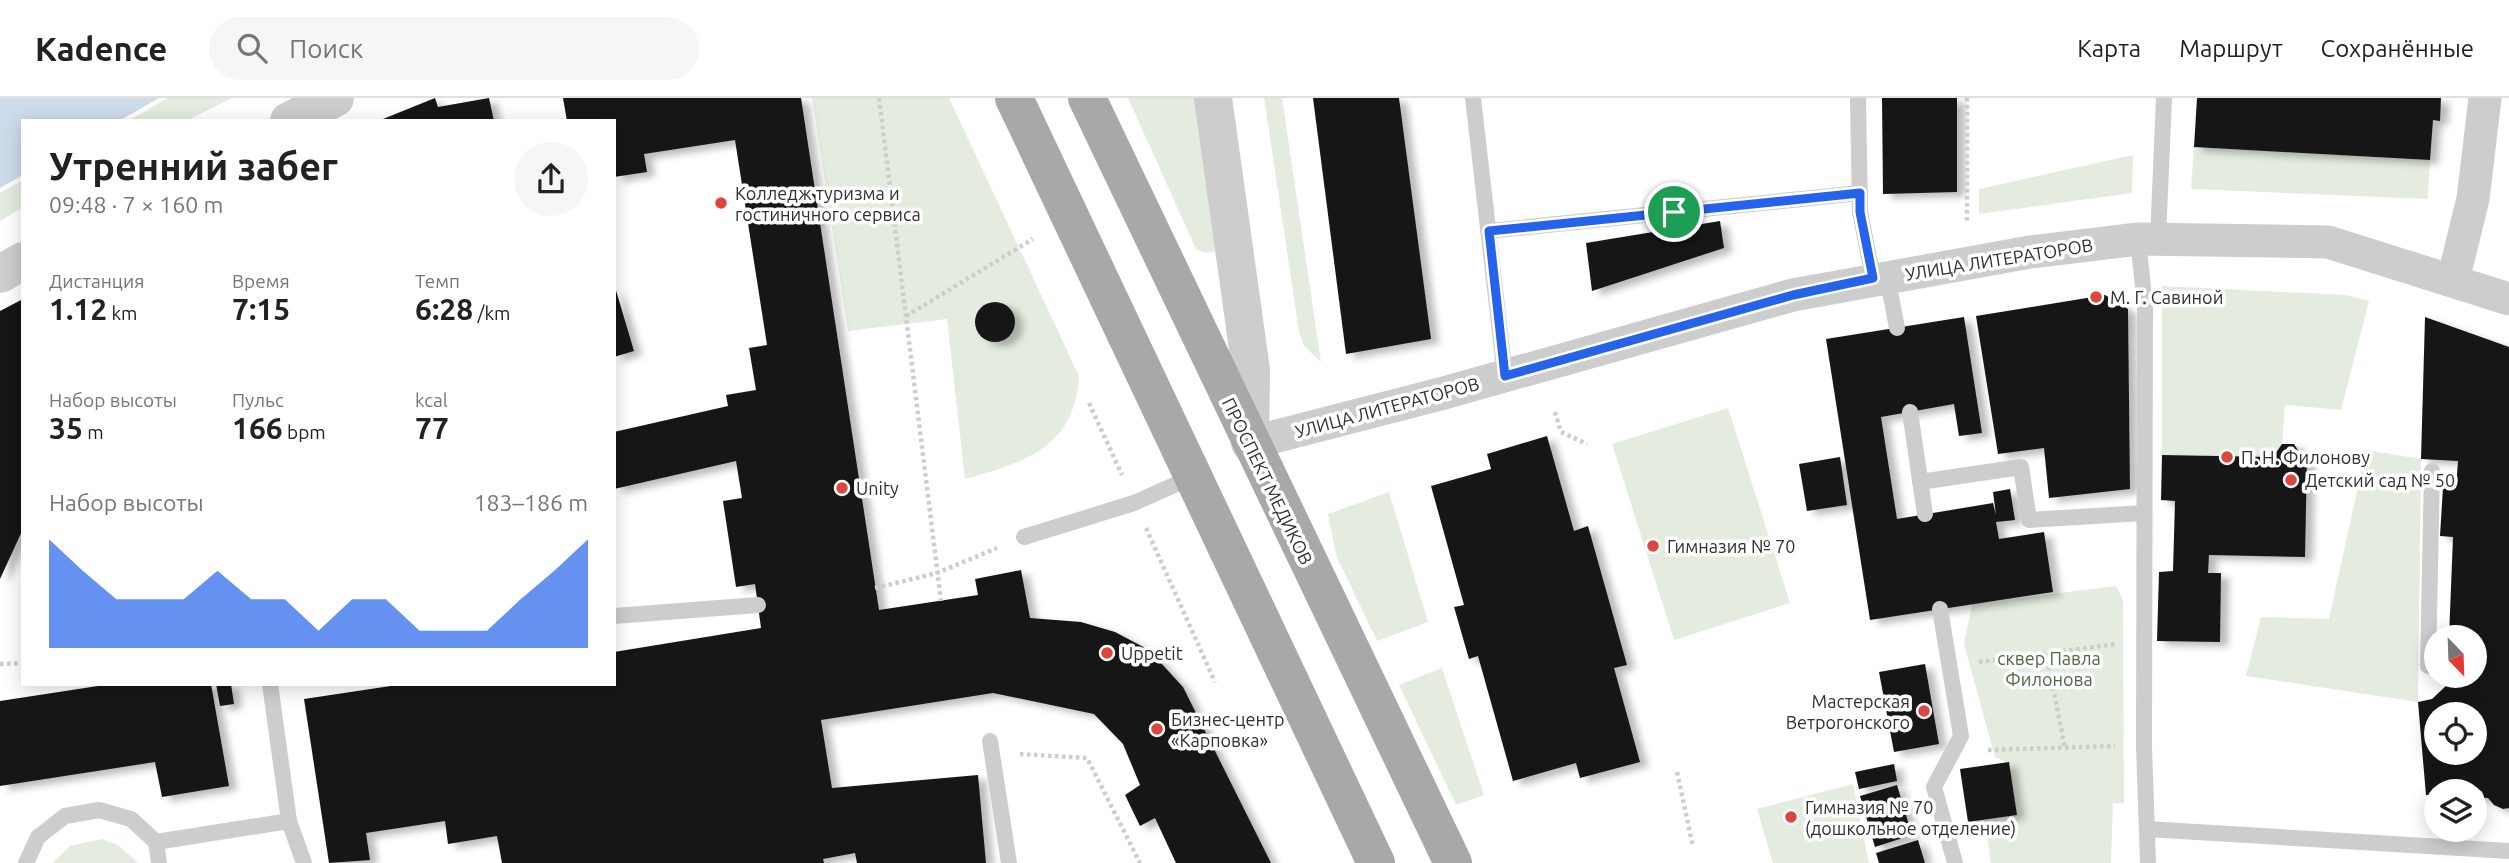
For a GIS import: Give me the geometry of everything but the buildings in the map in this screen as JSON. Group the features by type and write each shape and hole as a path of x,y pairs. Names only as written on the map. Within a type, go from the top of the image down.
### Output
{"main road":[{"path":"1014,98 1376,863"},
{"name":"ПРОСПЕКТ МЕДИКОВ","path":"1087,98 1452,863"}],"street":[{"path":"293,119 335,98"},
{"path":"1213,98 1251,370 1250,443"},
{"path":"2453,280 2473,199 2485,98"},
{"name":"УЛИЦА ЛИТЕРАТОРОВ","path":"1250,443 1505,376 1793,295 1880,277 2030,252 2148,239 2328,242 2509,299"},
{"path":"0,274 21,262"}],"lane":[{"path":"1473,98 1505,376"},
{"path":"1858,98 1860,212 1897,328"},
{"path":"2148,863 2144,746 2145,306 2148,239 2164,98"},
{"path":"1489,231 1860,193"},
{"path":"1910,412 1925,514"},
{"path":"1920,482 2021,467 2029,520 2144,513"},
{"path":"2429,625 2432,471"},
{"path":"1024,537 1134,503 1192,477"},
{"path":"616,617 758,605"},
{"path":"1940,608 1961,736 1934,787 1955,863"},
{"path":"270,686 289,821 304,863"},
{"path":"991,746 1009,863"},
{"path":"26,863 38,837 65,816 99,810 131,819 156,842 159,863"},
{"path":"156,842 289,821"},
{"path":"2147,829 2509,851"},
{"path":"2473,842 2473,848"}],"path":[{"path":"879,98 941,601"},
{"path":"1967,98 1968,223"},
{"path":"906,316 1032,239"},
{"path":"1089,403 1215,682"},
{"path":"1555,412 1562,432 1587,444"},
{"path":"875,587 937,573 1024,537"},
{"path":"1950,666 2144,640"},
{"path":"2046,653 2065,748"},
{"path":"0,664 21,663"},
{"path":"991,746 1087,758 1140,863"},
{"path":"1953,751 2144,746"},
{"path":"1677,772 1693,847"}],"green space":[{"path":"168,98 232,98 190,119 131,119"},
{"path":"812,98 949,98 1079,376 1068,420 1057,436 1026,458 965,479 947,319 848,331","holes":["990,302 1005,304 1015,316 1013,332 1001,342 985,340 975,328 977,312"]},
{"path":"1128,98 1200,98 1221,242 1215,251 1205,253 1196,249"},
{"path":"1264,98 1282,98 1321,362 1304,346 1299,332"},
{"path":"2194,147 2430,160 2428,199 2191,189"},
{"path":"2133,155 2132,193 1979,214 1979,189"},
{"path":"21,181 21,208 0,221 0,193"},
{"path":"2162,286 2346,295 2369,301 2341,410 2285,405 2282,444 2273,457 2162,455"},
{"path":"1728,408 1790,603 1674,640 1612,444"},
{"path":"2366,450 2421,459 2418,702 2246,676 2261,617 2329,619"},
{"path":"1389,492 1428,622 1377,641 1336,555 1328,514"},
{"name":"сквер Павла Филонова","path":"2116,586 2123,600 2124,803 2113,803 2111,863 1991,863 1985,820 2017,815 2009,763 1995,757 1964,644 1972,604"},
{"path":"1442,668 1484,795 1456,805 1399,685"},
{"path":"1853,784 1869,863 1773,863 1757,809"},
{"path":"102,839 118,845 138,863 52,863 70,846"}],"water":[{"path":"0,98 159,98 122,119 21,119 21,176 0,188"}],"place":[{"name":"Колледж туризма и гостиничного сервиса","path":"721,203"},
{"name":"М. Г. Савиной","path":"2096,297"},
{"name":"П. Н. Филонову","path":"2227,457"},
{"name":"Детский сад № 50","path":"2291,480"},
{"name":"Unity","path":"842,488"},
{"name":"Гимназия № 70","path":"1653,546"},
{"name":"Uppetit","path":"1107,653"},
{"name":"Мастерская Ветрогонского","path":"1924,711"},
{"name":"Бизнес-центр «Карповка»","path":"1157,729"},
{"name":"Гимназия № 70 (дошкольное отделение)","path":"1791,817"}],"route":[{"path":"1860,193 1860,212 1873,278 1793,295 1505,376 1489,231 1674,212 1860,193"}]}
